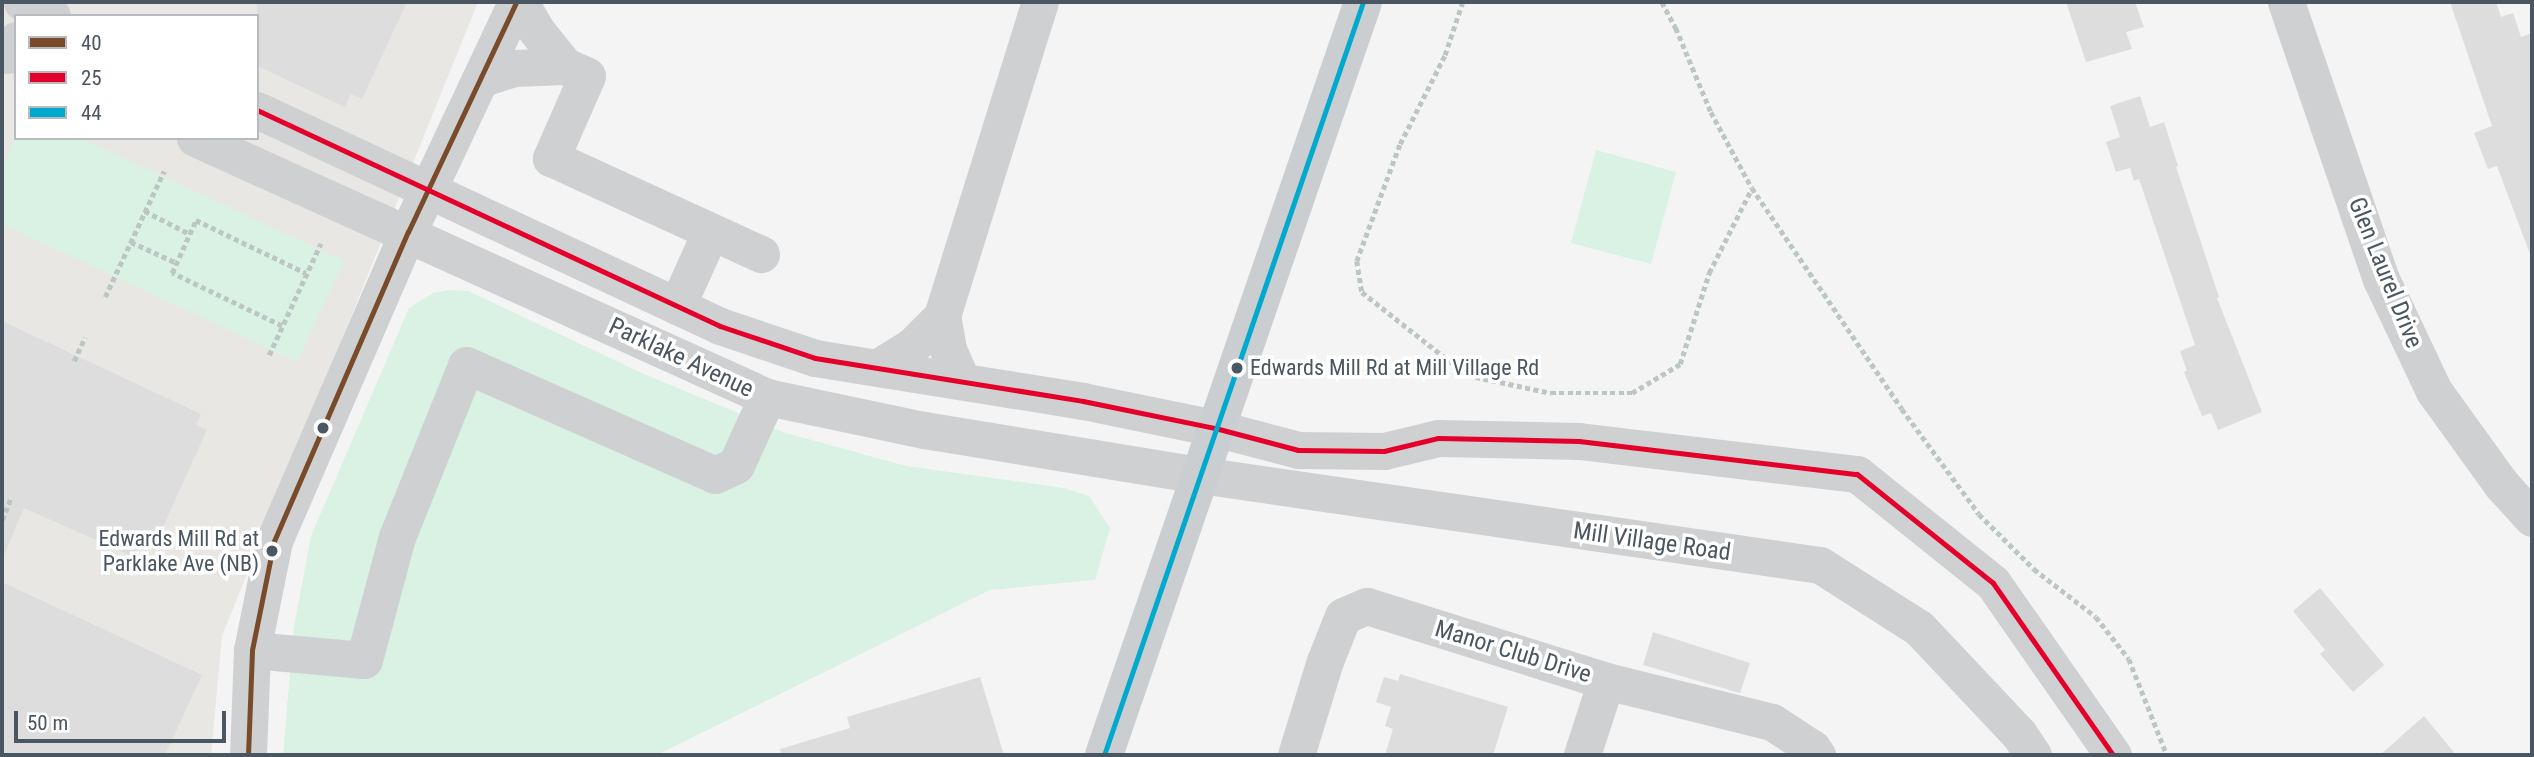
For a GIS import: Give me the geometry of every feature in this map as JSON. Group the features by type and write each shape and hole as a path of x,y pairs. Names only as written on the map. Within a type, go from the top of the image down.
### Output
{"main road":[{"path":"1104,755 1214,428 1363,2"}],"street":[{"path":"518,2 565,66"},
{"path":"248,755 252,650 274,541 408,232 518,2"},
{"path":"962,381 948,349 942,316 1040,2"},
{"name":"Glen Laurel Drive","path":"2286,2 2381,279 2429,379 2501,484 2532,518"},
{"path":"480,79 514,68 565,66 587,76 551,159 761,254"},
{"name":"Parklake Avenue","path":"259,111 720,326 815,358 880,366 1214,428"},
{"name":"Parklake Avenue","path":"200,140 408,232 767,397 924,430 1199,475"},
{"path":"677,306 710,233"},
{"path":"880,366 913,345 942,316"},
{"path":"252,650 365,660 397,537 466,365 715,475 736,465 767,397"},
{"path":"1214,428 1298,450 1384,451 1438,438 1579,441 1857,474 1993,583 2113,755"},
{"name":"Mill Village Road","path":"1199,475 1820,565 1919,628 2019,734 2033,755"},
{"name":"Manor Club Drive","path":"1296,755 1325,661 1343,617 1367,606 1606,681 1772,722 1812,748 1817,755"},
{"path":"1583,755 1606,681"}],"path":[{"path":"1463,2 1445,57 1399,145 1357,261 1362,292 1467,375 1551,393 1632,393 1680,364 1709,273 1752,188"},
{"path":"1661,2 1676,28 1711,112 1752,188 1902,409 1979,514 2034,569 2096,617 2129,659 2167,755"},
{"path":"105,297 164,171"},
{"path":"145,211 190,234"},
{"path":"282,326 172,273 196,220 306,273"},
{"path":"131,242 177,263"},
{"path":"269,355 321,243"},
{"path":"74,361 85,337"},
{"path":"2,520 11,498"}],"shaded area":[{"path":"2,2 478,2 222,636 211,755 2,755"}],"green space":[{"path":"14,140 85,140 344,261 297,362 2,224 2,170"},
{"path":"1596,150 1676,172 1651,264 1571,243"},
{"path":"468,291 644,374 786,433 906,466 1064,488 1089,496 1110,528 1095,580 990,590 657,755 283,755 294,627 311,536 409,308 433,293"}],"building":[{"path":"257,2 407,2 362,99 351,94 345,107 259,67"},
{"path":"2066,2 2135,2 2144,27 2126,32 2132,49 2086,62"},
{"path":"2450,2 2496,2 2501,17 2513,13 2521,37 2532,33 2532,254 2497,166 2488,169 2474,133 2492,126"},
{"path":"2140,96 2150,127 2164,122 2219,297 2217,298 2262,412 2218,430 2211,413 2202,416 2184,372 2187,371 2180,351 2195,345 2139,179 2134,181 2130,168 2116,172 2106,142 2120,137 2110,106"},
{"path":"2,321 201,414 196,425 207,430 152,551 140,546 134,557 24,508 2,560"},
{"path":"2,582 202,675 165,755 2,755"},
{"path":"2320,588 2384,665 2353,692 2320,654 2325,650 2293,611"},
{"path":"1653,632 1750,663 1740,693 1643,665"},
{"path":"1400,674 1508,707 1493,755 1385,755 1393,729 1385,726 1391,707 1376,702 1384,677 1398,681"},
{"path":"980,677 1004,755 781,755 780,749 850,728 847,717"},
{"path":"2424,716 2456,755 2380,755"}],"transit line":[{"name":"40","path":"248,755 252,650 274,541 408,232 516,2"},
{"name":"44","path":"1104,755 1363,2"},
{"name":"25","path":"259,111 720,326 815,358 1083,401 1215,428 1298,450 1384,451 1438,438 1579,441 1857,474 1993,583 2113,755"}],"place":[{"name":"Edwards Mill Rd at Mill Village Rd","path":"1237,368"},
{"name":"Edwards Mill Rd at Parklake Ave (NB)","path":"272,551"}]}
